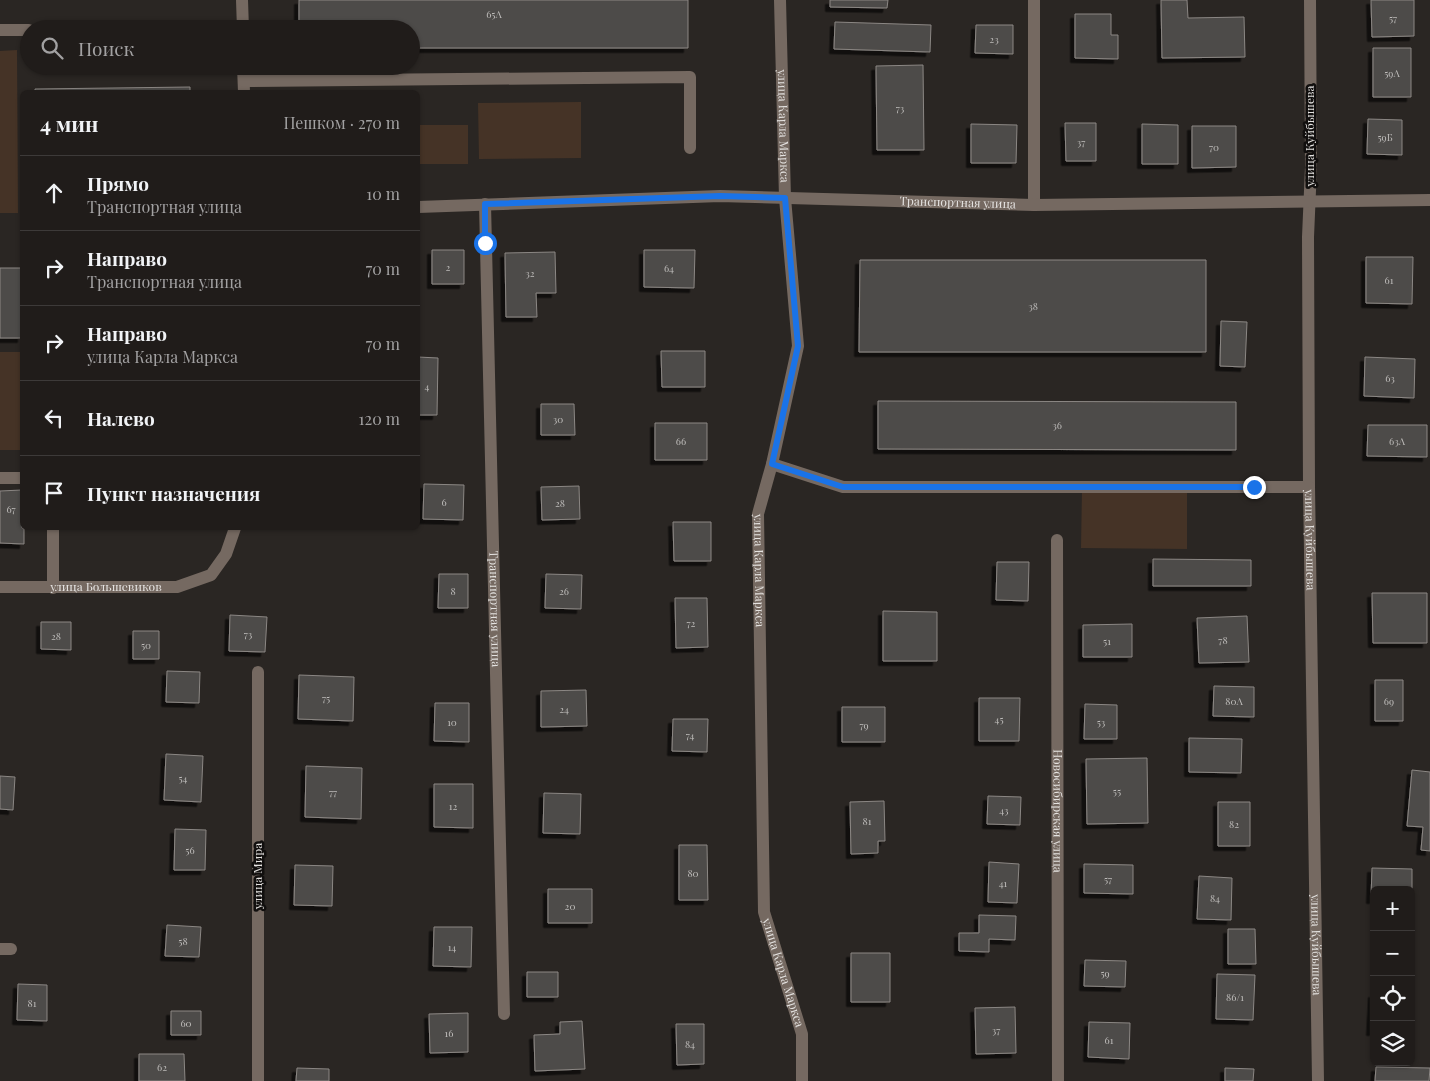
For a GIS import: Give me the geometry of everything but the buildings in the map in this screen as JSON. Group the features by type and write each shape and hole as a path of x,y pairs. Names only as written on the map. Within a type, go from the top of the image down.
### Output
{"street":[{"path":"242,0 243,20"},
{"name":"улица Карла Маркса","path":"780,0 785,198 798,346 772,464 758,514 764,912 802,1034 802,1081"},
{"path":"1034,0 1034,205"},
{"name":"улица Куйбышева","path":"1310,0 1309,487 1318,1081"},
{"path":"0,30 20,30"},
{"path":"244,87 690,77 690,148"},
{"name":"Транспортная улица","path":"420,207 720,196 1034,205 1430,200"},
{"name":"Транспортная улица","path":"485,204 504,1014"},
{"path":"772,464 843,487 1309,487"},
{"path":"0,478 20,478"},
{"path":"53,530 54,588"},
{"name":"улица Большевиков","path":"0,587 176,587 211,575 226,554 234,530"},
{"name":"Новосибирская улица","path":"1057,540 1058,1081"},
{"name":"улица Мира","path":"258,672 258,1081"}],"shaded area":[{"path":"17,50 18,213 0,213 0,51"},
{"path":"581,102 581,158 479,159 478,103"},
{"path":"420,125 468,125 468,164 420,164"},
{"path":"0,352 20,352 20,450 0,450"},
{"path":"1082,488 1187,489 1187,549 1081,548"}],"route":[{"path":"485,243 485,204 720,196 785,198 798,346 772,464 843,487 1254,487"}]}
